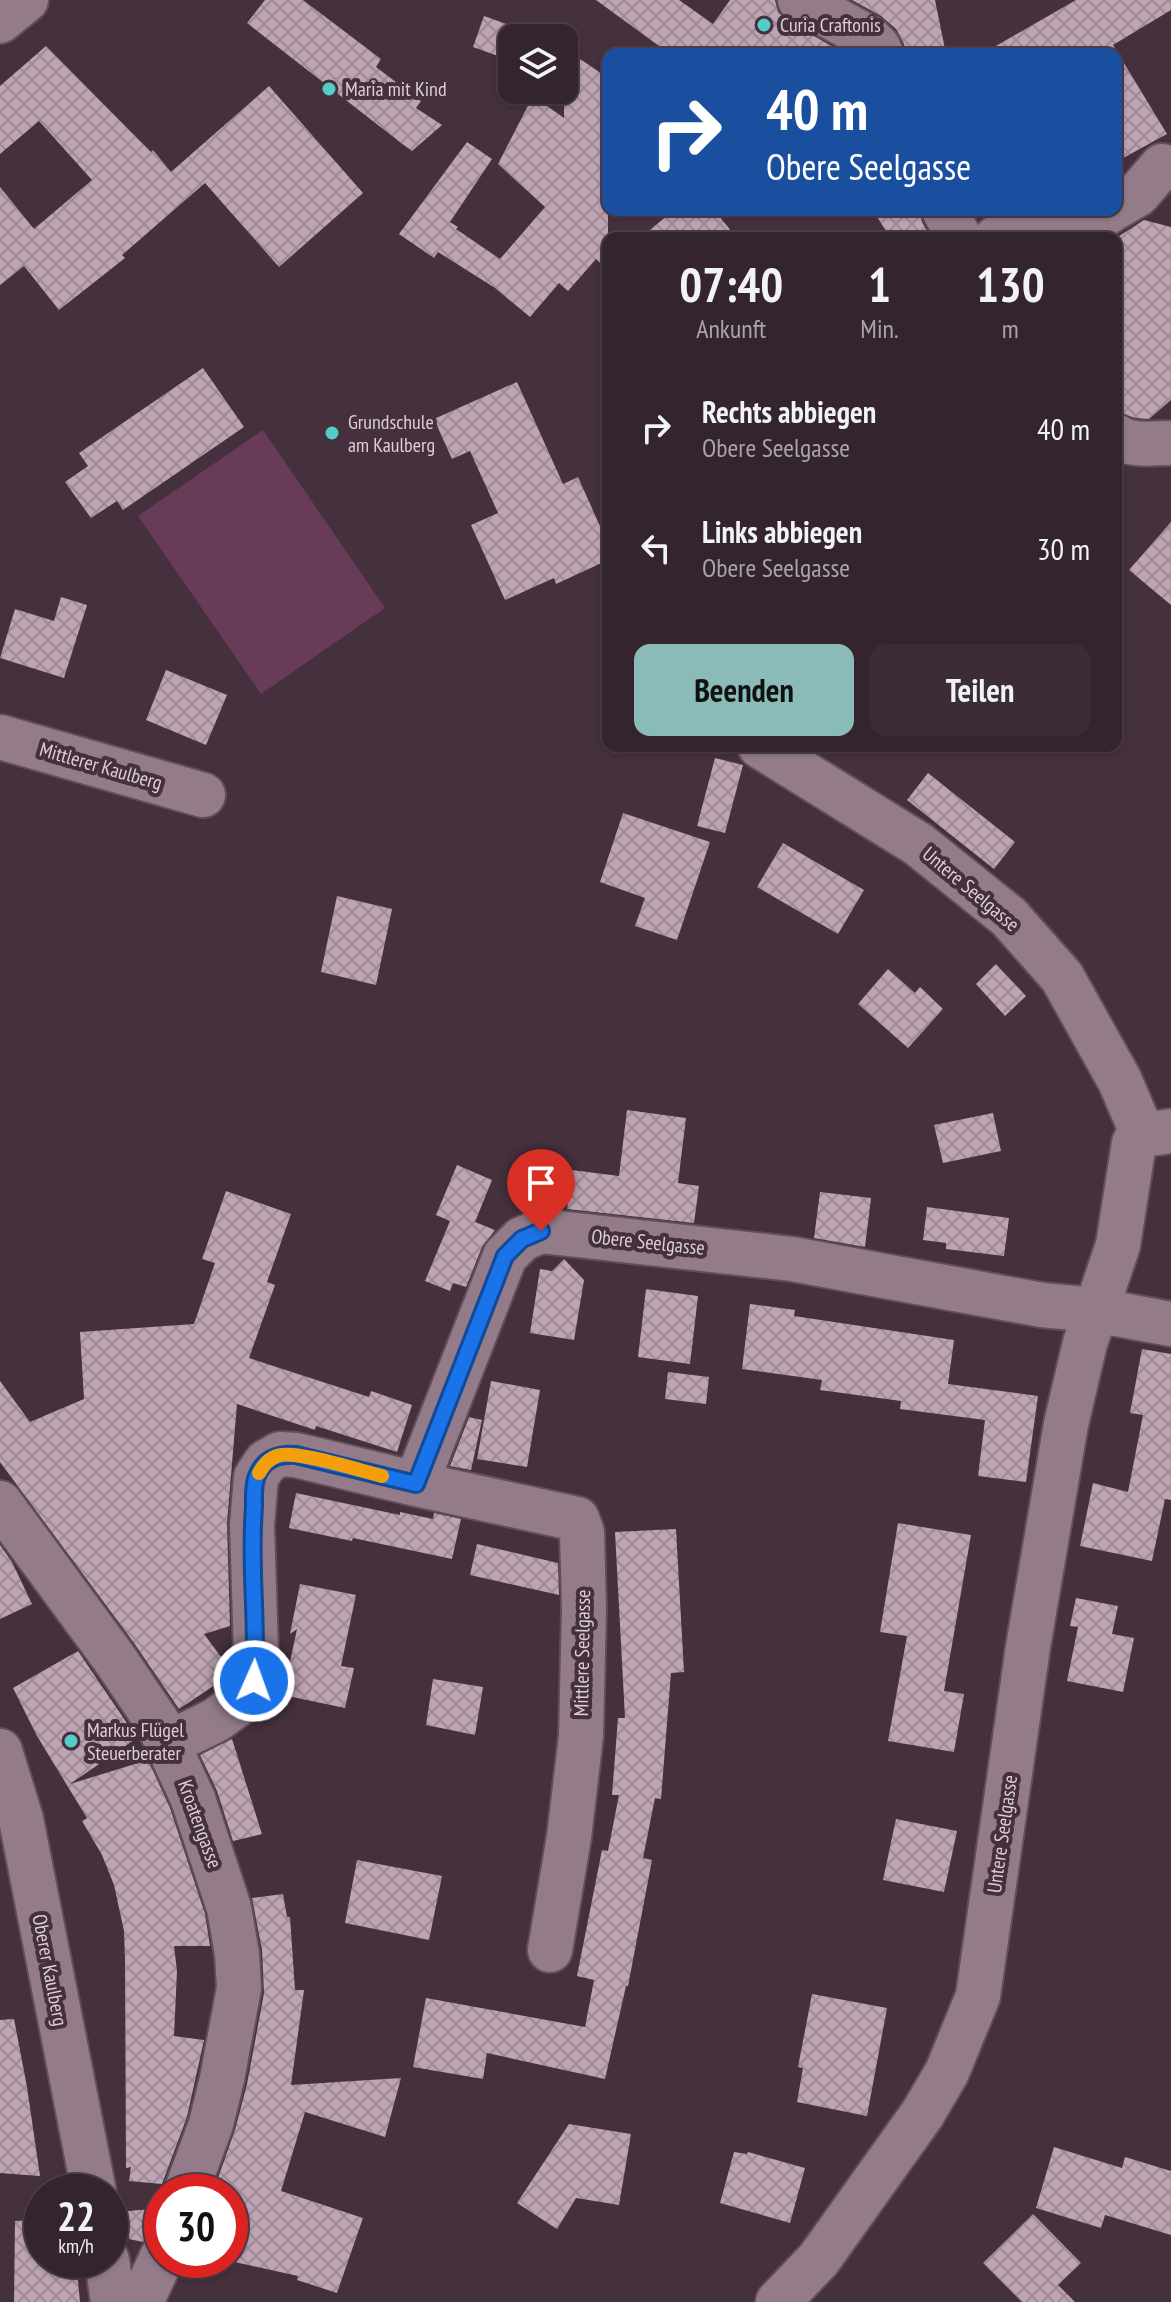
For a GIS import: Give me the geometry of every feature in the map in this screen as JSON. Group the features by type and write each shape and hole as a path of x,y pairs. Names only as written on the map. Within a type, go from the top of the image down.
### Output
{"street":[{"path":"0,21 26,0"},
{"path":"800,0 869,38 878,48"},
{"path":"1122,183 1167,164"},
{"path":"1122,203 1138,194 1167,164"},
{"path":"1016,232 1051,216"},
{"path":"1087,232 1102,216"},
{"path":"1122,440 1136,443 1171,443"},
{"name":"Mittlerer Kaulberg","path":"0,737 203,795"},
{"name":"Untere Seelgasse","path":"770,752 918,844 1009,917 1062,977 1120,1081 1157,1133 1134,1143 1118,1245 1085,1343 1066,1424 1028,1647 978,1996 947,2072 923,2113 819,2259 778,2302"},
{"name":"Obere Seelgasse","path":"416,1484 505,1256 522,1239 541,1231 792,1259 1042,1305 1095,1310"},
{"path":"1095,1310 1171,1324"},
{"path":"169,1743 216,1720 239,1703 254,1681 252,1525 256,1477 266,1462 280,1454 296,1455 416,1484"},
{"name":"Mittlere Seelgasse","path":"416,1484 577,1519 582,1532 581,1736 569,1837 550,1950"},
{"name":"Kroatengasse","path":"0,1503 158,1723 193,1799 229,1908 239,1988 211,2124 193,2174"},
{"name":"Oberer Kaulberg","path":"0,1751 11,1828 90,2174"},
{"path":"110,2278 113,2302"},
{"path":"141,2302 152,2278"}],"shaded area":[{"path":"263,430 385,608 261,694 138,516"}],"building":[{"path":"265,0 303,0 381,59 376,67 421,101 416,108 442,125 412,151 247,23"},
{"path":"596,0 679,0 713,24 730,0 775,0 778,12 787,21 835,48 662,48"},
{"path":"852,0 935,0 945,48 905,48 896,29 881,16"},
{"path":"1076,0 1171,0 1171,10 1113,45 1115,48 992,48"},
{"path":"484,16 506,24 498,24 498,56 473,47"},
{"path":"46,46 151,152 153,150 171,172 269,86 363,193 279,267 205,183 122,255 125,258 59,310 24,266 0,285 0,187 34,229 92,180 39,121 0,154 0,86"},
{"path":"578,58 602,74 602,216 608,216 608,232 602,232 602,264 596,259 568,291 559,283 530,317 495,288 438,252 434,258 399,234 467,142 492,159 450,222 500,259 545,207 498,164 529,104 544,104 564,118 564,104 578,104"},
{"path":"1122,60 1167,134 1122,159"},
{"path":"667,216 719,216 732,232 647,232"},
{"path":"877,216 920,216 928,232 886,232"},
{"path":"1144,220 1171,227 1171,400 1149,419 1122,413 1122,234"},
{"path":"203,368 244,427 123,510 117,501 91,518 65,482 88,466 79,453"},
{"path":"517,382 563,484 578,477 602,531 602,563 556,584 554,578 505,600 471,525 498,513 470,451 452,459 434,419"},
{"path":"1171,522 1171,605 1129,570"},
{"path":"61,597 87,605 64,678 0,658 15,609 54,621"},
{"path":"166,670 227,695 206,745 146,720"},
{"path":"715,758 743,765 725,833 697,826"},
{"path":"928,773 1015,842 994,869 907,800"},
{"path":"623,813 710,842 677,940 635,926 645,898 600,882"},
{"path":"783,843 864,890 838,934 757,887"},
{"path":"337,896 392,909 376,985 321,972"},
{"path":"996,964 1026,996 1005,1016 976,984"},
{"path":"888,969 915,993 920,987 943,1009 908,1048 858,1004"},
{"path":"627,1110 686,1118 678,1183 699,1186 694,1223 567,1209 572,1170 619,1176"},
{"path":"993,1113 1001,1151 943,1163 934,1125"},
{"path":"457,1165 492,1180 475,1222 495,1230 482,1247 466,1287 453,1283 450,1291 425,1281 450,1221 436,1215"},
{"path":"226,1191 291,1214 267,1282 275,1285 249,1358 369,1397 371,1391 412,1405 397,1452 316,1426 315,1430 237,1404 227,1523 230,1626 204,1634 230,1673 179,1709 0,1462 0,1381 30,1422 84,1399 80,1332 194,1324 215,1263 202,1259"},
{"path":"820,1192 871,1198 865,1247 814,1238"},
{"path":"927,1207 1009,1218 1004,1256 946,1249 946,1243 923,1240"},
{"path":"564,1259 584,1280 574,1340 530,1333 540,1269 552,1271"},
{"path":"646,1289 698,1296 690,1364 638,1357"},
{"path":"750,1304 795,1310 794,1316 954,1340 948,1384 1038,1396 1026,1482 978,1476 985,1420 900,1409 901,1401 820,1390 822,1380 742,1369"},
{"path":"1142,1349 1171,1354 1171,1500 1165,1499 1152,1561 1080,1546 1093,1483 1128,1492 1143,1415 1130,1413"},
{"path":"668,1372 709,1377 706,1404 665,1399"},
{"path":"491,1381 540,1390 527,1467 477,1459"},
{"path":"469,1417 482,1420 471,1470 450,1466"},
{"path":"296,1493 400,1515 400,1512 433,1519 434,1513 461,1519 452,1559 289,1528"},
{"path":"898,1523 971,1535 944,1691 964,1694 954,1752 888,1741 907,1636 880,1632"},
{"path":"676,1529 684,1672 671,1673 661,1799 655,1798 643,1858 652,1860 628,1986 605,2079 487,2053 483,2079 413,2067 426,1998 585,2027 594,1980 577,1976 602,1850 608,1851 619,1795 612,1795 618,1718 625,1718 615,1532"},
{"path":"477,1544 558,1563 559,1595 470,1575"},
{"path":"0,1545 12,1562 32,1604 0,1619"},
{"path":"300,1584 356,1595 341,1666 354,1668 345,1708 283,1695 297,1629 290,1634"},
{"path":"1076,1598 1118,1606 1112,1634 1134,1638 1123,1692 1067,1681 1078,1627 1070,1626"},
{"path":"78,1651 137,1738 70,1784 148,1760 170,1808 205,1914 210,1946 174,1946 177,1971 174,2036 204,2040 187,2117 166,2174 144,2174 144,2182 129,2181 131,2167 126,2168 124,1931 114,1885 102,1855 82,1821 87,1818 37,1736 13,1688"},
{"path":"433,1679 483,1687 475,1735 426,1725"},
{"path":"232,1739 262,1834 233,1841 217,1791 200,1755"},
{"path":"896,1819 957,1831 944,1892 883,1880"},
{"path":"357,1860 442,1876 429,1940 345,1923"},
{"path":"283,1894 287,1917 290,1917 295,1990 304,1990 291,2085 401,2078 385,2137 305,2112 281,2191 363,2218 337,2293 297,2280 298,2276 248,2265 248,2174 219,2174 247,2084 264,1993 262,1950 252,1898"},
{"path":"812,1994 887,2008 867,2116 797,2102 803,2068 798,2067"},
{"path":"14,2019 40,2174 0,2173 0,2020"},
{"path":"569,2124 631,2134 619,2205 576,2198 557,2229 517,2203"},
{"path":"1054,2147 1122,2168 1125,2157 1171,2171 1171,2235 1105,2215 1101,2228 1036,2208"},
{"path":"734,2152 748,2152 805,2168 790,2223 720,2203"},
{"path":"144,2210 143,2242 129,2239 128,2211"},
{"path":"1033,2214 1081,2263 1058,2285 1075,2302 1022,2302 983,2263"},
{"path":"24,2220 24,2278 78,2278 80,2302 14,2302 15,2221"}],"slow traffic":[{"path":"259,1473 266,1462 280,1454 382,1476"}],"place":[{"name":"Curia Craftonis","path":"764,25"},
{"name":"Maria mit Kind","path":"329,89"},
{"name":"Grundschule am Kaulberg","path":"332,433"},
{"name":"Markus Flügel Steuerberater","path":"71,1741"}],"route":[{"path":"254,1681 252,1525 256,1477 266,1462 280,1454 296,1455 416,1484 505,1256 522,1239 541,1231"}]}
